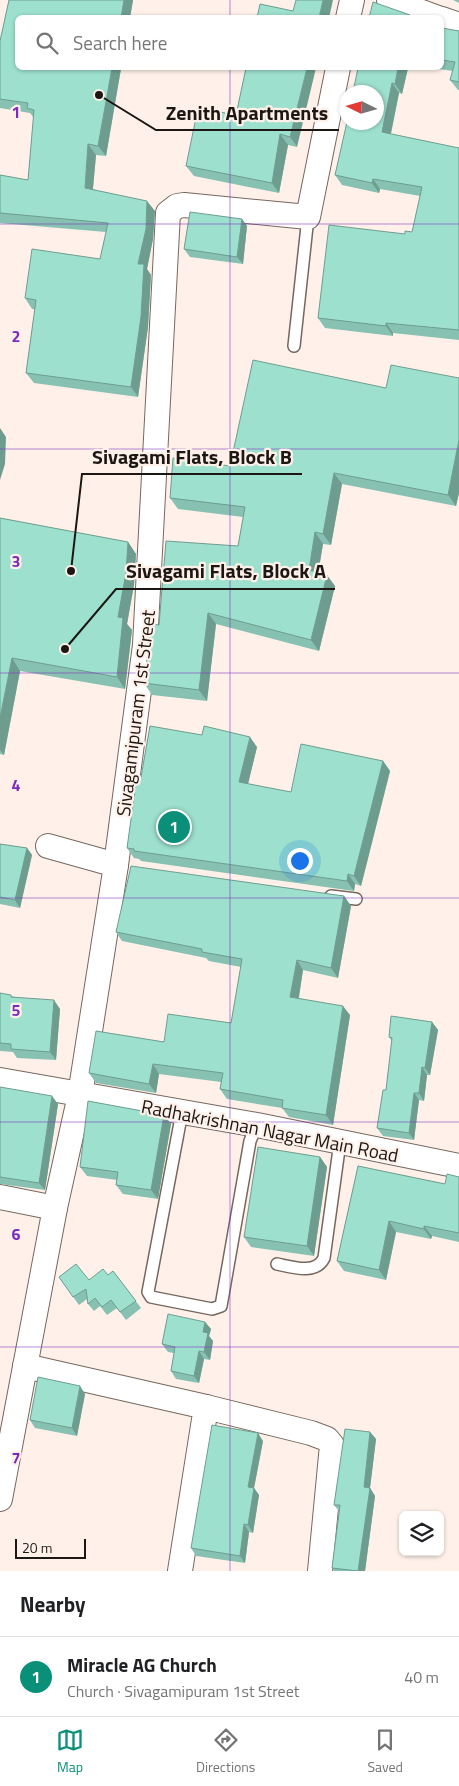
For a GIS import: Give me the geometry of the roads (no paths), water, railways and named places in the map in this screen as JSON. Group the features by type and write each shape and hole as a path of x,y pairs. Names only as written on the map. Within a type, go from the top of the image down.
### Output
{"street":[{"path":"349,15 352,0"},
{"path":"389,0 415,5 433,15"},
{"path":"444,20 459,25"},
{"path":"308,217 338,70"},
{"name":"Sivagamipuram 1st Street","path":"0,1500 3,1469 55,1208 80,1095 121,866 146,645 167,220 172,208 184,205 308,217"},
{"path":"48,846 121,866"},
{"name":"Radhakrishnan Nagar Main Road","path":"0,1080 256,1124 459,1166"},
{"path":"0,1197 55,1208"},
{"path":"25,1366 206,1407 327,1439 332,1445 332,1454 320,1571"},
{"path":"180,1571 206,1407"}],"lane":[{"path":"294,346 308,217"},
{"path":"318,894 356,899"},
{"path":"182,1112 148,1292 151,1297 212,1309 221,1306 250,1141 256,1124"},
{"path":"277,1264 314,1268 321,1264 324,1258 340,1142"}],"place":[{"name":"Zenith Apartments","path":"99,95"},
{"name":"Sivagami Flats, Block B","path":"71,571"},
{"name":"Sivagami Flats, Block A","path":"65,649"},
{"name":"Miracle AG Church","path":"174,827"}]}
